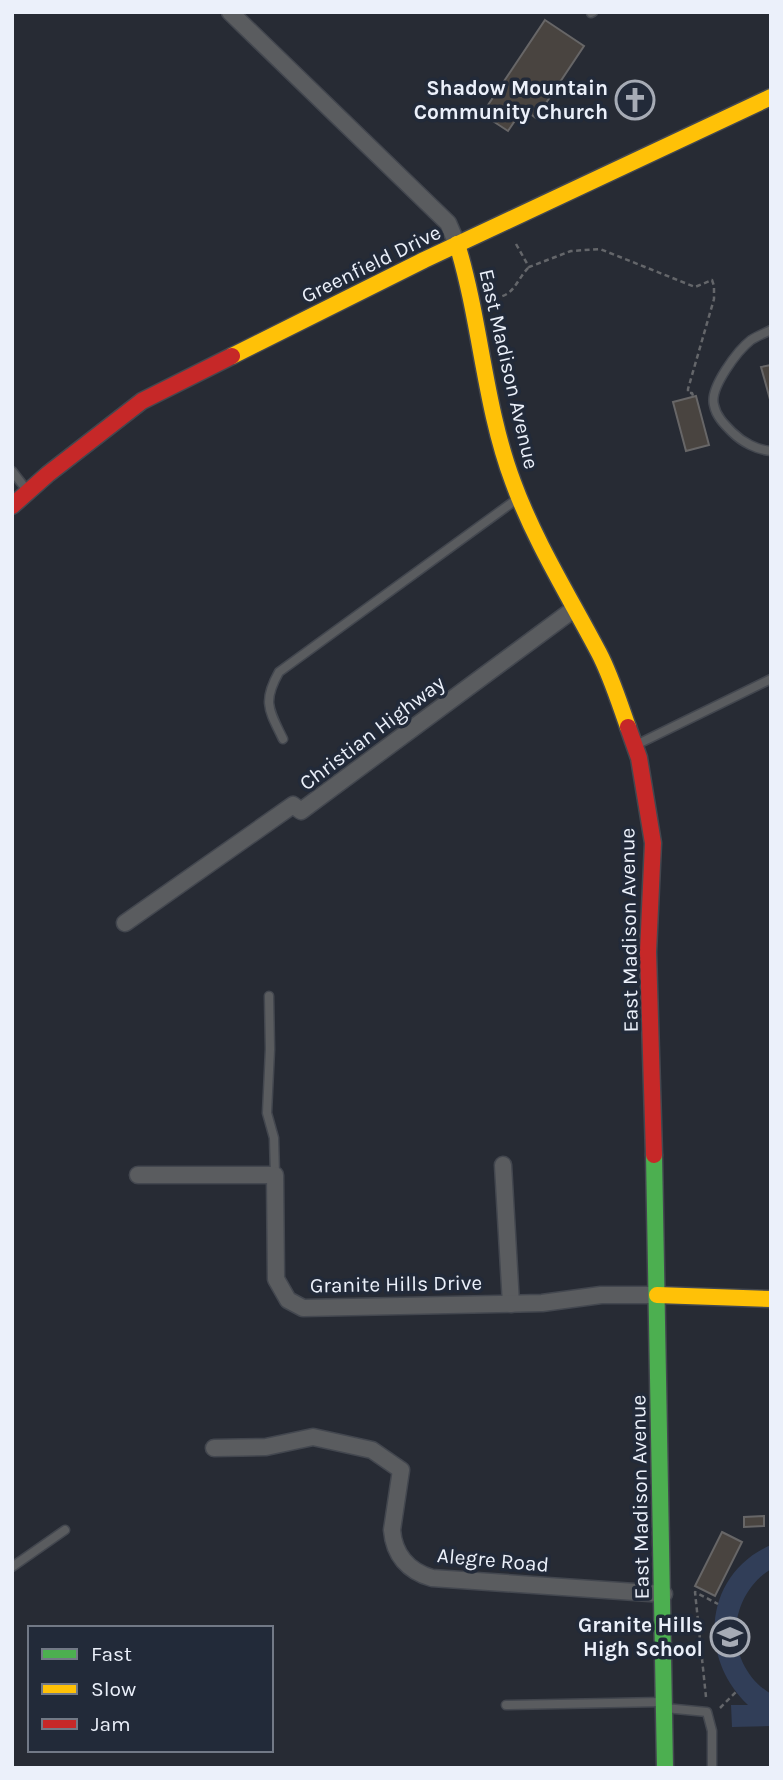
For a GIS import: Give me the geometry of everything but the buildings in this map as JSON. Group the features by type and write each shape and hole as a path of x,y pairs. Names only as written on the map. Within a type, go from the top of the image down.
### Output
{"street":[{"name":"East Madison Avenue","path":"230,12 448,223 467,276 492,409 519,498 537,540 600,655 639,758 653,843 648,952 666,1768"},
{"name":"Greenfield Drive","path":"12,506 142,401 457,244 771,97"},
{"name":"Christian Highway","path":"125,923 293,805 302,811 574,609"},
{"path":"503,1165 510,1304"},
{"path":"138,1175 275,1175"},
{"name":"Granite Hills Drive","path":"275,1175 276,1279 288,1300 303,1308 542,1303 601,1295 771,1299"},
{"name":"Alegre Road","path":"214,1448 266,1447 313,1437 372,1451 401,1470 393,1539 405,1563 422,1575 432,1578 664,1594"}],"lane":[{"path":"771,330 751,340 737,355 713,395 713,404 718,415 738,438 752,446 771,451"},
{"path":"12,471 28,491"},
{"path":"283,739 267,708 270,688 279,672 519,498"},
{"path":"635,745 771,679"},
{"path":"269,996 267,1113 274,1138 275,1175"},
{"path":"12,1567 65,1530"},
{"path":"506,1705 664,1705 708,1712 712,1731 712,1768"}],"path":[{"path":"516,244 529,267"},
{"path":"494,298 512,292 529,267 571,251 600,249 695,288 712,280 714,299 688,389 688,393 693,396"},
{"path":"706,1697 695,1592 718,1604"},
{"path":"720,1708 736,1692"}],"shaded area":[{"path":"771,1545 771,1569 756,1582 745,1597 738,1614 736,1632 738,1649 745,1666 756,1681 771,1694 771,1726 732,1727 731,1705 748,1705 732,1686 721,1664 715,1641 715,1618 721,1596 732,1575 749,1558"}],"traffic: fast":[{"path":"654,1155 665,1768"}],"traffic: slow":[{"path":"232,356 424,260 771,97"},
{"path":"457,244 472,303 495,423 513,482 542,547 603,662 628,727"},
{"path":"657,1295 771,1299"}],"traffic: jam":[{"path":"12,506 48,474 142,401 232,356"},
{"path":"628,727 639,758 653,843 648,952 654,1155"}],"place":[{"name":"Shadow Mountain Community Church","path":"635,100"},
{"name":"Granite Hills High School","path":"730,1637"}]}
